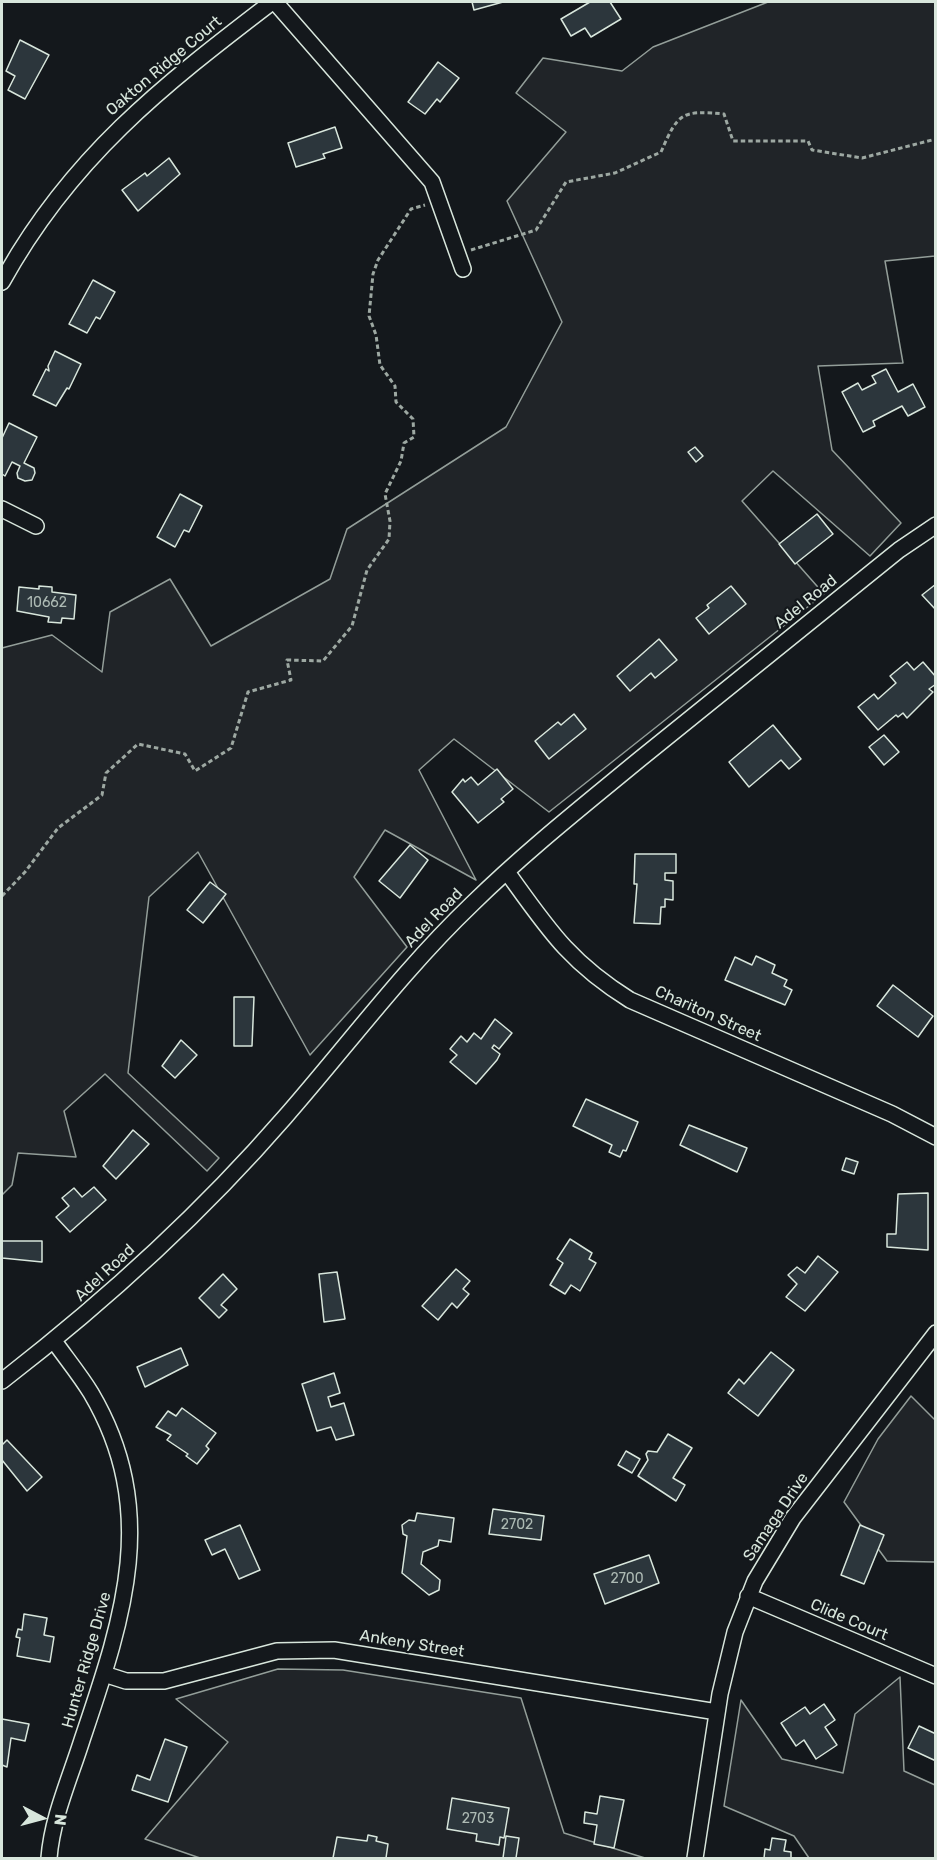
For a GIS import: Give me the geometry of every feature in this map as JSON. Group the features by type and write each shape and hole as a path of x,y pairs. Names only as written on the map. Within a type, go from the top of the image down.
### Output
{"street":[{"path":"274,2 432,182 464,269"},
{"name":"Oakton Ridge Court","path":"2,282 39,223 109,137 180,72 274,2"},
{"path":"2,509 36,526"},
{"name":"Adel Road","path":"2,1381 98,1304 211,1198 284,1118 429,948 507,872 563,822 899,549 936,525"},
{"name":"Chariton Street","path":"507,872 548,931 580,965 604,984 630,1000 881,1110 936,1137"},
{"name":"Samaga Drive","path":"695,1858 717,1712 735,1632 748,1596 768,1555 793,1518 936,1333"},
{"name":"Hunter Ridge Drive","path":"49,1858 56,1822 118,1629 126,1591 130,1554 125,1491 104,1420 91,1394 54,1341"},
{"name":"Clide Court","path":"748,1596 936,1676"},
{"name":"Ankeny Street","path":"104,1674 136,1682 164,1681 260,1654 306,1648 324,1649 717,1712"}],"path":[{"path":"457,254 536,230 566,182 615,173 661,152 674,123 693,111 724,114 733,141 808,141 812,150 862,158 936,139"},
{"path":"2,896 26,872 58,828 102,795 106,773 138,744 185,754 195,771 231,748 248,692 291,680 287,660 323,661 352,626 367,570 389,539 390,521 385,494 401,461 404,443 414,437 415,426 413,419 396,402 395,386 380,365 376,335 369,316 373,274 378,260 411,209 438,200"}],"shaded area":[{"path":"768,2 935,2 935,256 885,261 903,363 818,366 832,450 901,523 870,556 773,471 742,501 824,594 549,812 454,739 419,770 476,880 385,830 354,877 407,947 310,1055 198,852 149,897 128,1073 219,1158 207,1171 105,1074 64,1111 76,1157 18,1153 12,1185 2,1195 2,648 52,635 102,672 110,612 170,579 211,646 330,579 347,529 506,427 562,322 507,201 566,132 516,93 543,58 622,71 653,47"},
{"path":"911,1396 935,1420 935,1562 887,1561 844,1502 878,1439"},
{"path":"278,1669 343,1670 521,1698 564,1833 645,1858 200,1858 145,1839 228,1742 176,1699"},
{"path":"900,1677 904,1771 935,1785 935,1858 809,1858 794,1836 724,1806 741,1700 782,1759 843,1773 855,1714"}],"building":[{"path":"472,2 503,2 474,10"},
{"path":"590,2 610,2 621,19 591,37 585,28 571,36 561,19"},
{"path":"20,40 49,55 25,99 8,90 15,76 6,71"},
{"path":"438,62 459,78 440,102 437,99 425,114 408,102"},
{"path":"335,127 342,148 323,154 325,158 296,167 288,143"},
{"path":"169,158 180,174 138,211 122,190 145,173 147,176"},
{"path":"93,280 115,292 100,319 96,317 87,333 69,324"},
{"path":"55,351 81,364 69,389 67,388 56,406 33,395 46,369 49,371 48,366"},
{"path":"886,369 898,392 913,384 925,407 908,416 902,406 873,421 875,426 863,432 842,392 858,383 862,390 876,383 872,376"},
{"path":"9,423 37,437 24,463 34,468 35,473 32,480 25,481 18,478 17,473 20,466 12,462 5,476 2,474 2,438"},
{"path":"695,447 703,456 696,462 688,452"},
{"path":"180,494 202,506 189,532 184,530 175,547 157,537"},
{"path":"817,514 833,534 795,564 779,544"},
{"path":"936,584 936,610 922,595"},
{"path":"39,586 52,587 52,592 76,595 74,619 62,618 61,623 48,622 49,617 17,611 19,587 39,589"},
{"path":"731,586 746,604 709,634 696,618 709,608 707,605"},
{"path":"659,639 677,660 655,678 651,673 630,691 617,676"},
{"path":"907,662 914,670 923,662 936,677 936,684 929,689 933,692 907,718 903,713 898,717 896,715 878,730 858,707 874,694 878,699 896,683 890,676"},
{"path":"574,714 586,729 549,759 535,741 558,722 561,725"},
{"path":"773,725 801,759 789,769 781,760 749,787 729,762"},
{"path":"884,735 899,752 884,765 869,747"},
{"path":"497,769 513,789 501,799 504,802 478,823 452,792 463,779 465,782 471,777 478,785"},
{"path":"410,845 428,860 400,898 379,881"},
{"path":"635,854 676,854 676,873 665,873 665,880 673,881 673,900 665,899 665,907 661,907 660,924 634,923 637,884 634,884"},
{"path":"210,882 226,894 203,923 187,910"},
{"path":"756,956 775,965 772,973 787,980 784,986 792,990 785,1005 725,980 735,957 752,965"},
{"path":"893,985 933,1016 918,1037 877,1006"},
{"path":"234,997 254,997 252,1046 234,1046"},
{"path":"495,1019 512,1033 499,1049 494,1045 492,1048 500,1054 476,1084 450,1062 457,1055 450,1049 461,1036 467,1042 474,1033 481,1039"},
{"path":"181,1040 197,1055 175,1078 162,1066"},
{"path":"586,1099 638,1122 626,1151 623,1150 620,1157 609,1152 612,1145 573,1126"},
{"path":"689,1125 747,1148 737,1172 680,1145"},
{"path":"133,1130 149,1144 116,1179 103,1166"},
{"path":"846,1158 858,1162 854,1174 842,1170"},
{"path":"94,1187 106,1200 70,1232 56,1217 69,1206 62,1198 74,1188 82,1197"},
{"path":"928,1193 928,1250 887,1247 887,1234 896,1234 898,1194"},
{"path":"570,1239 592,1253 589,1259 596,1263 580,1291 571,1285 565,1294 550,1285 563,1263 557,1259"},
{"path":"2,1241 42,1241 42,1262 2,1258"},
{"path":"818,1256 838,1272 805,1311 786,1297 797,1284 788,1275 797,1267 805,1273"},
{"path":"456,1269 470,1281 463,1289 469,1294 457,1308 452,1303 438,1320 422,1306"},
{"path":"337,1272 345,1319 324,1322 319,1274"},
{"path":"223,1274 237,1289 221,1305 227,1310 219,1318 199,1298"},
{"path":"181,1348 188,1365 145,1387 137,1367"},
{"path":"771,1352 794,1370 758,1416 728,1393 739,1379 744,1384"},
{"path":"334,1373 340,1393 328,1397 331,1407 344,1403 354,1435 336,1440 331,1427 317,1431 302,1384"},
{"path":"182,1408 216,1433 206,1446 209,1449 197,1464 186,1456 188,1454 167,1440 171,1435 156,1427 168,1411 176,1416"},
{"path":"668,1434 692,1448 673,1478 685,1485 676,1501 638,1476 648,1460 646,1454 648,1451 657,1452"},
{"path":"7,1440 42,1477 27,1491 2,1460 2,1445"},
{"path":"626,1451 640,1459 632,1473 618,1465"},
{"path":"493,1509 544,1516 541,1540 489,1534"},
{"path":"417,1513 454,1518 451,1542 439,1540 438,1546 423,1552 421,1564 440,1580 439,1590 429,1595 402,1573 407,1536 403,1534 402,1525 409,1520 415,1521"},
{"path":"240,1525 260,1570 239,1579 225,1549 212,1555 205,1540"},
{"path":"860,1525 884,1535 864,1584 841,1575"},
{"path":"649,1555 659,1583 605,1604 594,1574"},
{"path":"24,1614 47,1618 44,1635 54,1637 50,1662 17,1656 20,1638 16,1637 18,1629 22,1630"},
{"path":"824,1704 835,1720 825,1727 837,1745 816,1759 804,1740 796,1746 781,1723 805,1707 810,1714"},
{"path":"2,1719 29,1724 25,1741 11,1738 7,1767 2,1765"},
{"path":"919,1726 936,1734 936,1761 908,1748"},
{"path":"165,1739 187,1747 168,1802 132,1790 137,1775 150,1780"},
{"path":"600,1796 624,1800 614,1848 594,1844 597,1825 584,1823 585,1812 597,1814"},
{"path":"452,1798 509,1808 504,1838 500,1837 499,1845 476,1841 477,1834 447,1829"},
{"path":"368,1835 377,1837 376,1841 388,1844 386,1858 333,1858 337,1837 367,1841"},
{"path":"506,1836 519,1838 516,1858 503,1858"},
{"path":"772,1838 786,1840 784,1851 791,1852 791,1858 764,1858 765,1849 770,1850"}]}
